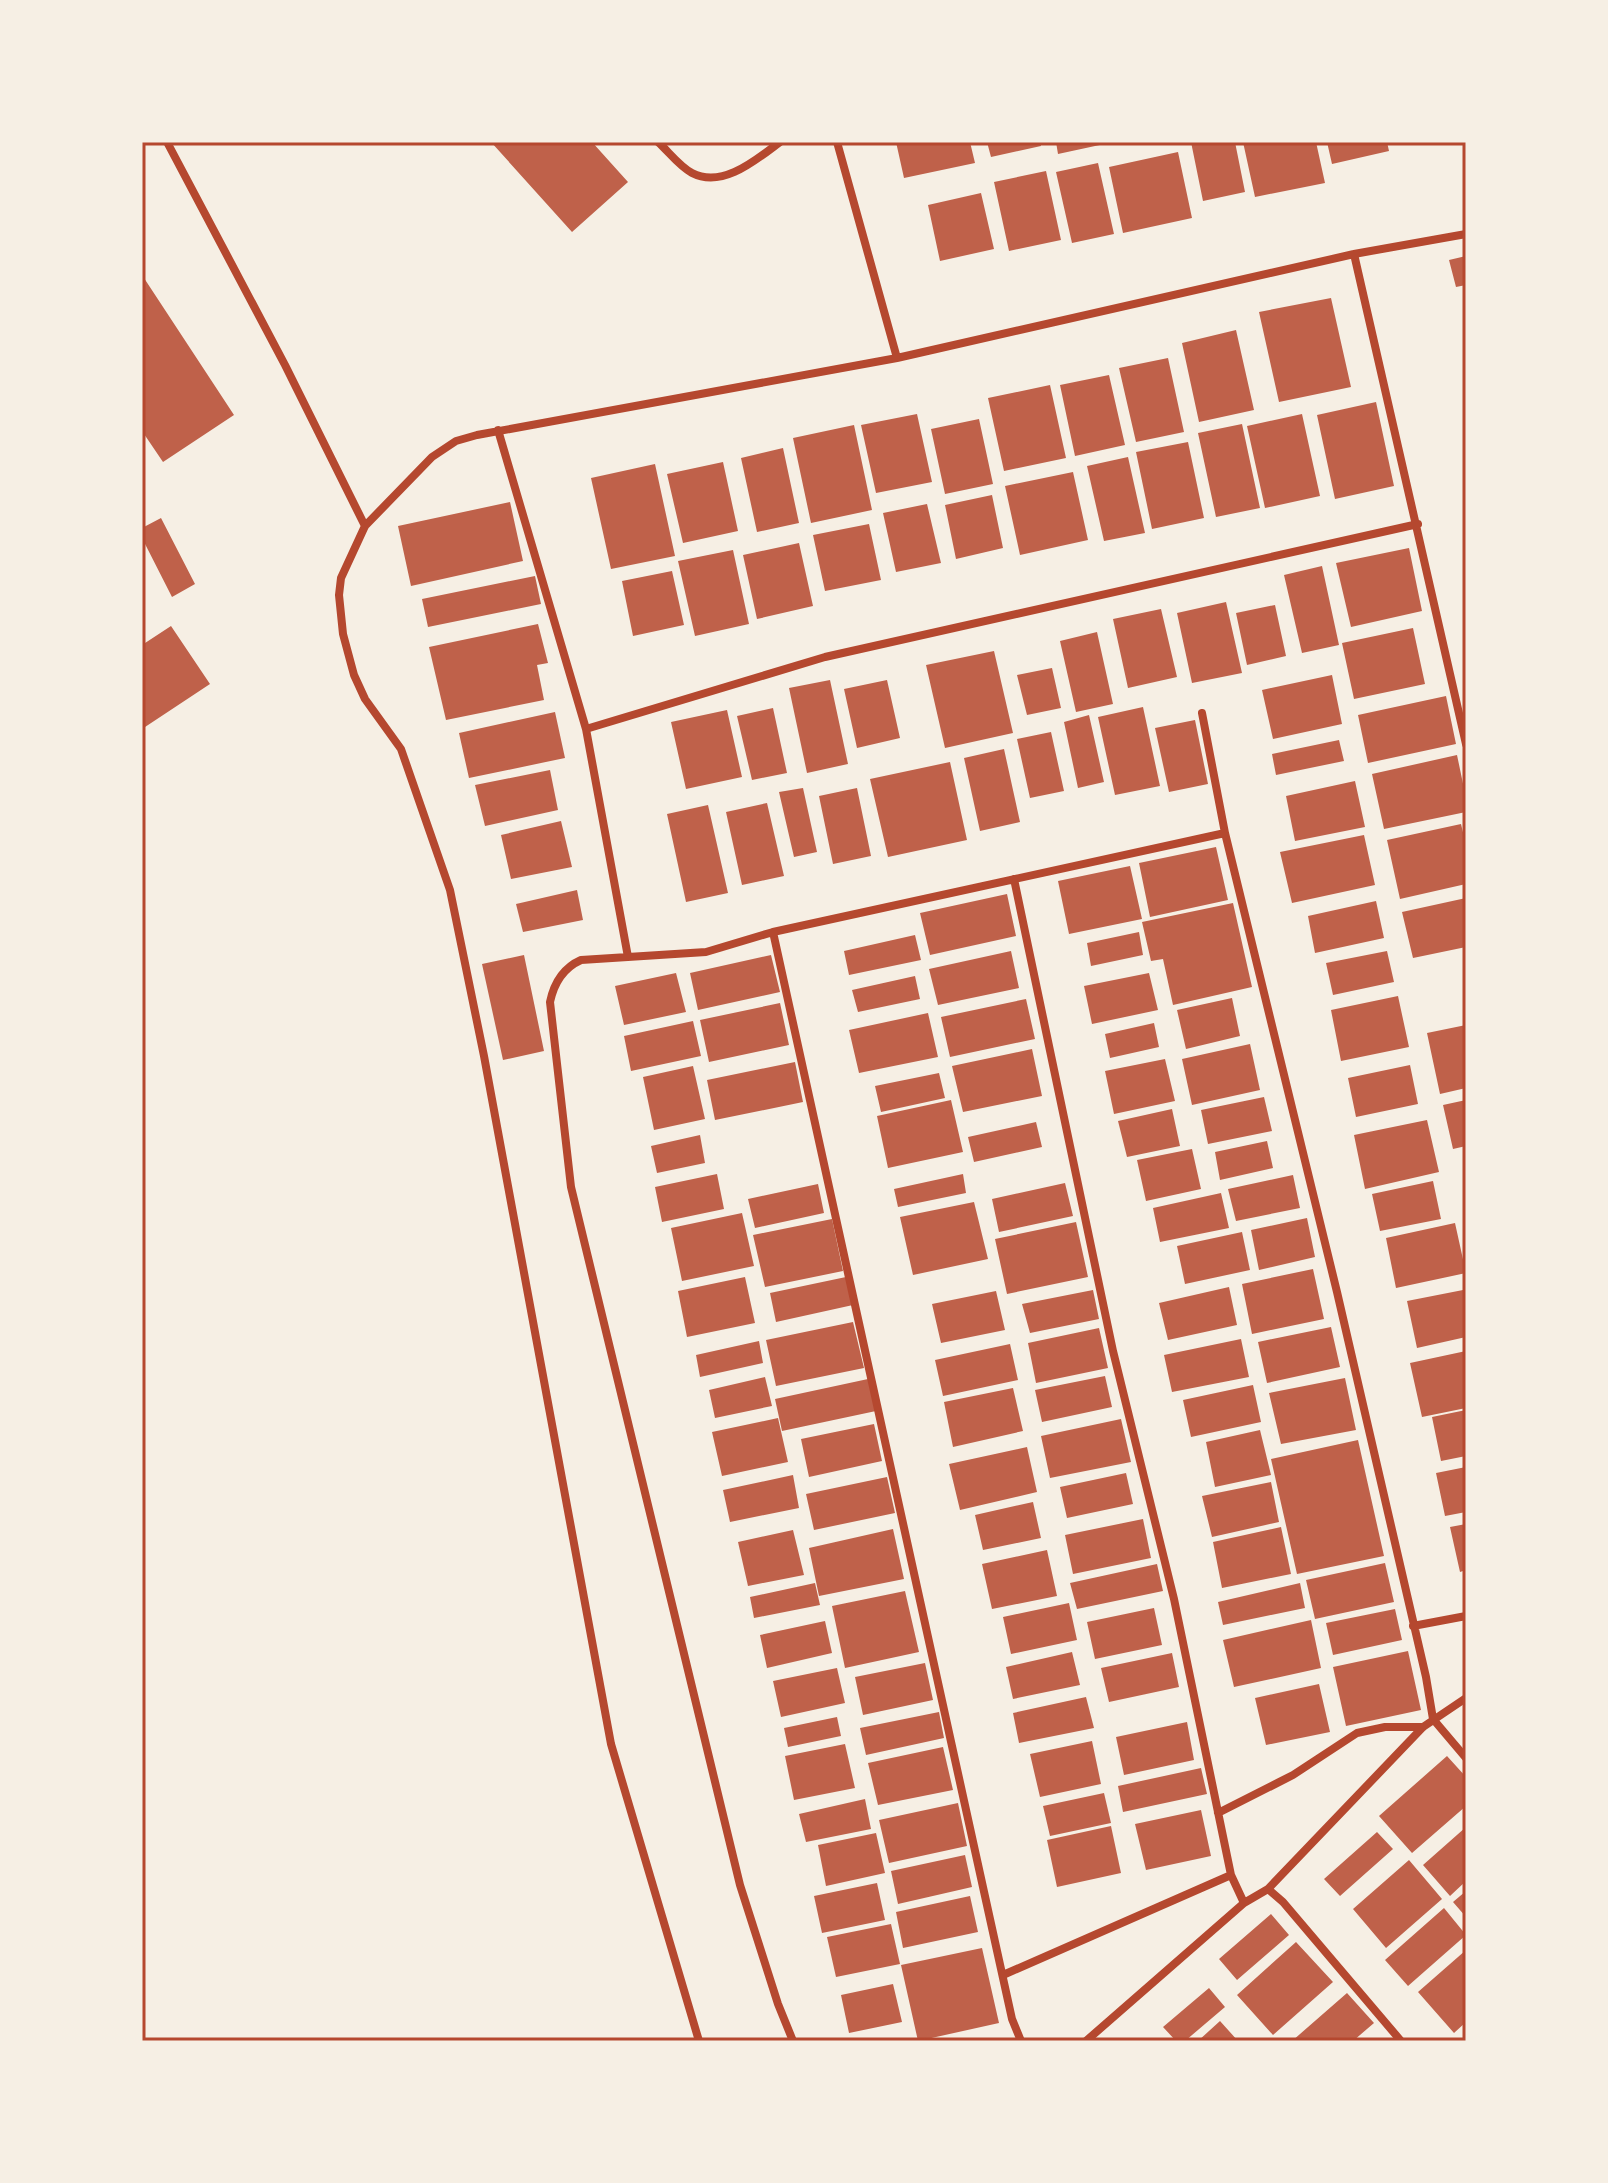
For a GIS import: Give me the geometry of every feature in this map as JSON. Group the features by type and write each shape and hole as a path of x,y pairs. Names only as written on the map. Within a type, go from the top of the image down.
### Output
{"street":[{"path":"167,142 285,365 365,526"},
{"path":"658,142 691,173 705,177 748,166 780,142"},
{"path":"837,142 897,358"},
{"path":"699,2041 611,1744 484,1056 450,890 401,749 365,699 354,675 343,634 339,595 341,578 365,526 412,475 447,446 498,430 897,358 1354,254 1466,234"},
{"path":"1354,254 1466,744"},
{"path":"498,430 586,729 628,957"},
{"path":"586,729 825,657 1418,524"},
{"path":"1202,713 1225,833 1337,1292 1433,1719 1466,1758"},
{"path":"793,2041 740,1885 571,1187 550,1002 553,990 567,968 581,960 706,952 773,932 1225,833"},
{"path":"1014,879 1113,1351 1174,1599 1231,1875 1244,1903"},
{"path":"773,932 1012,2019 1021,2041"},
{"path":"1413,1626 1466,1616"},
{"path":"1086,2041 1244,1903 1268,1889 1423,1727 1466,1698"},
{"path":"1218,1813 1293,1775 1357,1733 1385,1727 1423,1727"},
{"path":"1003,1975 1231,1875"},
{"path":"1268,1889 1283,1902 1401,2041"}],"building":[{"path":"491,142 592,142 628,182 572,232"},
{"path":"896,142 970,142 975,163 904,178"},
{"path":"987,142 1040,142 1041,146 991,157"},
{"path":"1056,142 1109,142 1109,143 1058,154"},
{"path":"1191,142 1235,142 1245,192 1203,201"},
{"path":"1243,142 1316,142 1325,183 1255,197"},
{"path":"1327,142 1387,142 1389,151 1332,164"},
{"path":"1178,152 1192,218 1123,233 1109,167"},
{"path":"1098,163 1114,234 1072,243 1056,172"},
{"path":"1046,171 1061,240 1009,251 994,182"},
{"path":"981,193 994,249 940,261 928,205"},
{"path":"1466,256 1466,285 1456,287 1449,260"},
{"path":"142,275 234,415 163,462 142,431"},
{"path":"1331,298 1351,387 1279,402 1259,312"},
{"path":"1236,330 1254,410 1199,422 1182,343"},
{"path":"1168,358 1184,432 1136,442 1119,368"},
{"path":"1109,375 1125,445 1075,456 1060,385"},
{"path":"1050,385 1066,458 1004,471 988,398"},
{"path":"1376,402 1394,486 1335,499 1317,415"},
{"path":"917,414 932,482 876,493 861,425"},
{"path":"1302,414 1320,496 1265,508 1247,426"},
{"path":"979,419 993,484 945,494 931,429"},
{"path":"1242,424 1260,508 1216,517 1198,433"},
{"path":"854,425 872,510 811,523 793,438"},
{"path":"1188,442 1204,518 1152,529 1136,452"},
{"path":"783,448 799,523 757,532 741,458"},
{"path":"1128,457 1145,533 1104,541 1087,466"},
{"path":"723,462 738,531 683,543 667,474"},
{"path":"655,464 675,556 611,569 591,478"},
{"path":"1073,472 1088,540 1020,555 1005,486"},
{"path":"992,495 1003,548 956,559 945,505"},
{"path":"510,502 523,561 411,586 398,526"},
{"path":"927,504 941,563 896,572 883,513"},
{"path":"161,518 195,584 172,597 142,538 142,528"},
{"path":"869,524 881,580 825,591 813,535"},
{"path":"799,543 813,606 757,619 743,555"},
{"path":"1409,548 1422,611 1351,627 1336,563"},
{"path":"733,550 749,624 695,636 678,561"},
{"path":"1322,566 1339,645 1302,653 1284,575"},
{"path":"672,571 684,625 633,636 622,581"},
{"path":"535,576 541,604 428,627 422,599"},
{"path":"1226,602 1242,673 1192,683 1177,613"},
{"path":"1275,605 1286,656 1247,665 1236,613"},
{"path":"1161,609 1177,677 1128,688 1113,619"},
{"path":"538,624 548,663 537,665 544,700 446,720 429,647"},
{"path":"171,626 210,684 142,729 142,645"},
{"path":"1413,628 1425,684 1354,699 1342,643"},
{"path":"1097,632 1113,704 1076,712 1060,641"},
{"path":"994,651 1013,733 945,748 926,665"},
{"path":"1052,668 1061,708 1027,715 1017,675"},
{"path":"1332,675 1342,724 1273,739 1262,690"},
{"path":"830,680 848,764 807,773 789,688"},
{"path":"887,680 900,738 857,748 844,689"},
{"path":"1446,696 1456,744 1368,763 1358,715"},
{"path":"1143,707 1160,786 1115,795 1098,717"},
{"path":"773,708 787,773 752,780 737,716"},
{"path":"727,710 742,777 686,789 671,722"},
{"path":"555,712 565,758 469,778 459,733"},
{"path":"1089,715 1104,782 1078,788 1064,722"},
{"path":"1195,720 1208,784 1169,792 1155,728"},
{"path":"1051,732 1064,791 1030,798 1017,739"},
{"path":"1339,740 1344,761 1276,775 1272,754"},
{"path":"1004,749 1020,822 980,831 964,758"},
{"path":"1457,755 1466,812 1384,829 1372,774"},
{"path":"950,762 967,840 888,857 870,779"},
{"path":"550,770 558,810 485,826 475,785"},
{"path":"1355,781 1365,827 1295,841 1286,796"},
{"path":"803,788 817,852 794,857 779,792"},
{"path":"857,788 871,856 833,864 819,796"},
{"path":"767,803 784,876 742,885 726,812"},
{"path":"708,805 728,893 686,902 667,814"},
{"path":"561,821 572,867 511,879 501,835"},
{"path":"1461,824 1466,845 1466,884 1400,899 1387,840"},
{"path":"1364,835 1375,885 1292,903 1280,852"},
{"path":"1216,847 1228,900 1150,917 1139,863"},
{"path":"1130,866 1142,919 1069,934 1058,881"},
{"path":"577,890 583,920 523,932 516,904"},
{"path":"1007,894 1016,936 930,955 920,913"},
{"path":"1466,898 1466,947 1413,958 1402,912"},
{"path":"1376,901 1384,938 1315,953 1308,916"},
{"path":"1233,903 1252,987 1173,1005 1163,959 1151,961 1142,922"},
{"path":"1139,932 1143,955 1091,966 1087,943"},
{"path":"915,935 921,960 849,975 844,951"},
{"path":"1011,951 1019,988 938,1005 929,969"},
{"path":"1387,951 1394,982 1333,995 1326,963"},
{"path":"524,955 544,1051 503,1060 482,964"},
{"path":"771,955 780,992 698,1010 690,973"},
{"path":"676,973 686,1012 624,1025 615,986"},
{"path":"1149,973 1158,1010 1092,1024 1084,986"},
{"path":"915,976 920,999 858,1012 852,990"},
{"path":"1398,996 1409,1047 1341,1061 1331,1010"},
{"path":"1232,998 1240,1036 1186,1049 1177,1010"},
{"path":"1026,999 1035,1039 950,1057 941,1017"},
{"path":"780,1003 789,1045 709,1062 700,1020"},
{"path":"928,1013 938,1057 859,1073 849,1030"},
{"path":"693,1021 701,1056 631,1071 624,1036"},
{"path":"1154,1023 1159,1047 1110,1058 1105,1034"},
{"path":"1466,1025 1466,1088 1440,1094 1427,1033"},
{"path":"1250,1044 1260,1090 1192,1105 1182,1059"},
{"path":"1032,1049 1042,1096 963,1112 952,1066"},
{"path":"1165,1059 1175,1101 1114,1114 1105,1071"},
{"path":"795,1062 803,1102 715,1120 707,1080"},
{"path":"1410,1065 1418,1104 1356,1117 1348,1078"},
{"path":"693,1066 705,1119 654,1130 643,1077"},
{"path":"939,1073 945,1098 881,1112 875,1086"},
{"path":"1264,1097 1272,1131 1208,1144 1201,1110"},
{"path":"951,1100 963,1152 888,1168 877,1116"},
{"path":"1466,1100 1466,1146 1453,1149 1443,1105"},
{"path":"1172,1109 1180,1146 1127,1157 1118,1121"},
{"path":"1427,1120 1439,1172 1365,1189 1354,1135"},
{"path":"1036,1122 1042,1147 974,1162 968,1137"},
{"path":"700,1135 705,1163 657,1173 651,1146"},
{"path":"1267,1141 1273,1168 1220,1180 1215,1152"},
{"path":"1192,1149 1201,1189 1146,1201 1137,1160"},
{"path":"717,1174 724,1209 662,1222 655,1187"},
{"path":"963,1174 966,1193 898,1207 894,1189"},
{"path":"1293,1175 1300,1208 1236,1221 1228,1189"},
{"path":"1433,1181 1441,1219 1380,1231 1372,1194"},
{"path":"1065,1183 1073,1216 999,1232 992,1199"},
{"path":"818,1184 824,1213 755,1228 748,1199"},
{"path":"1221,1193 1229,1228 1160,1242 1153,1208"},
{"path":"974,1202 988,1259 913,1275 900,1217"},
{"path":"742,1213 754,1266 682,1281 671,1228"},
{"path":"1307,1218 1315,1257 1259,1270 1251,1230"},
{"path":"832,1219 843,1271 765,1287 753,1235"},
{"path":"1076,1222 1088,1277 1007,1294 995,1239"},
{"path":"1455,1223 1466,1273 1396,1288 1386,1238"},
{"path":"1242,1232 1250,1270 1185,1284 1177,1246"},
{"path":"1313,1269 1324,1319 1252,1334 1242,1284"},
{"path":"745,1277 755,1323 687,1337 678,1291"},
{"path":"846,1277 853,1305 776,1322 770,1293"},
{"path":"1229,1287 1237,1325 1168,1340 1159,1303"},
{"path":"1093,1290 1099,1319 1030,1333 1022,1304"},
{"path":"1463,1290 1466,1337 1417,1348 1407,1301"},
{"path":"996,1291 1005,1330 941,1343 932,1304"},
{"path":"853,1322 864,1368 776,1386 766,1340"},
{"path":"1331,1327 1340,1367 1267,1383 1258,1342"},
{"path":"1099,1328 1108,1368 1036,1383 1028,1343"},
{"path":"1241,1339 1249,1377 1172,1392 1164,1355"},
{"path":"759,1341 763,1363 700,1377 696,1355"},
{"path":"1010,1344 1018,1380 943,1396 935,1360"},
{"path":"1466,1351 1466,1408 1422,1417 1410,1363"},
{"path":"1105,1376 1112,1407 1042,1422 1035,1390"},
{"path":"765,1377 772,1406 715,1418 709,1390"},
{"path":"1345,1378 1356,1430 1281,1444 1269,1393"},
{"path":"868,1379 876,1411 782,1431 775,1399"},
{"path":"1253,1385 1261,1422 1191,1437 1183,1400"},
{"path":"1013,1388 1023,1431 953,1447 944,1402"},
{"path":"1466,1410 1466,1456 1441,1461 1432,1417"},
{"path":"778,1418 788,1462 722,1476 712,1432"},
{"path":"1121,1419 1131,1462 1050,1478 1041,1436"},
{"path":"874,1424 882,1461 809,1477 801,1439"},
{"path":"1260,1430 1271,1475 1215,1487 1206,1442"},
{"path":"1358,1440 1384,1556 1297,1574 1271,1459"},
{"path":"1027,1447 1037,1492 960,1510 949,1464"},
{"path":"1466,1467 1466,1512 1445,1516 1436,1473"},
{"path":"1126,1473 1133,1504 1067,1518 1060,1487"},
{"path":"793,1475 799,1508 730,1522 723,1490"},
{"path":"887,1477 895,1513 814,1530 806,1494"},
{"path":"1271,1482 1279,1522 1212,1537 1202,1496"},
{"path":"1033,1502 1041,1538 983,1550 975,1515"},
{"path":"1143,1519 1151,1558 1073,1574 1065,1535"},
{"path":"1466,1524 1466,1570 1460,1572 1450,1527"},
{"path":"1281,1527 1291,1574 1222,1588 1213,1542"},
{"path":"893,1529 904,1579 819,1596 809,1548"},
{"path":"793,1530 804,1575 748,1586 738,1542"},
{"path":"1047,1550 1057,1596 992,1609 982,1564"},
{"path":"1385,1563 1394,1602 1315,1619 1306,1580"},
{"path":"1157,1564 1163,1591 1077,1609 1070,1583"},
{"path":"815,1583 820,1605 754,1618 750,1597"},
{"path":"1300,1583 1305,1608 1223,1625 1218,1602"},
{"path":"905,1591 919,1652 845,1668 832,1606"},
{"path":"1069,1603 1077,1640 1011,1654 1003,1617"},
{"path":"1154,1608 1162,1645 1095,1659 1087,1622"},
{"path":"1395,1609 1402,1640 1333,1655 1326,1623"},
{"path":"1311,1620 1321,1668 1234,1687 1223,1640"},
{"path":"825,1621 832,1653 767,1668 760,1635"},
{"path":"1408,1651 1421,1710 1346,1726 1333,1667"},
{"path":"1072,1652 1080,1685 1013,1699 1006,1667"},
{"path":"1172,1653 1179,1687 1109,1702 1101,1668"},
{"path":"925,1663 933,1700 863,1715 855,1677"},
{"path":"837,1668 845,1703 781,1717 773,1681"},
{"path":"1319,1684 1330,1732 1266,1745 1255,1698"},
{"path":"1086,1697 1094,1728 1019,1743 1013,1713"},
{"path":"939,1712 944,1738 866,1755 860,1728"},
{"path":"837,1717 841,1736 788,1747 784,1728"},
{"path":"1187,1722 1194,1760 1124,1775 1116,1737"},
{"path":"1092,1741 1101,1784 1040,1797 1030,1754"},
{"path":"845,1744 855,1788 794,1800 785,1756"},
{"path":"943,1747 953,1790 878,1805 868,1763"},
{"path":"1447,1756 1466,1777 1466,1806 1412,1853 1379,1816"},
{"path":"1201,1768 1207,1794 1123,1812 1118,1786"},
{"path":"1104,1793 1111,1823 1050,1836 1043,1806"},
{"path":"865,1799 871,1829 806,1842 799,1814"},
{"path":"958,1803 967,1846 889,1863 879,1820"},
{"path":"1201,1810 1211,1856 1146,1870 1135,1824"},
{"path":"1111,1826 1121,1873 1057,1887 1047,1840"},
{"path":"1466,1827 1466,1881 1450,1896 1423,1865"},
{"path":"1377,1832 1393,1849 1340,1896 1324,1879"},
{"path":"876,1833 885,1873 826,1886 818,1845"},
{"path":"965,1855 972,1887 898,1904 891,1871"},
{"path":"1409,1860 1442,1899 1386,1948 1353,1909"},
{"path":"877,1883 885,1920 822,1933 814,1896"},
{"path":"1466,1891 1466,1917 1453,1902"},
{"path":"970,1896 978,1932 903,1948 896,1912"},
{"path":"1444,1908 1466,1935 1408,1986 1385,1960"},
{"path":"1271,1914 1289,1935 1237,1980 1219,1959"},
{"path":"891,1924 900,1964 836,1977 827,1937"},
{"path":"1296,1942 1333,1982 1273,2035 1237,1995"},
{"path":"982,1948 999,2023 918,2041 901,1965"},
{"path":"1466,1950 1466,2022 1454,2033 1418,1992"},
{"path":"893,1984 902,2022 849,2033 841,1995"},
{"path":"1209,1988 1225,2007 1185,2041 1176,2041 1163,2027"},
{"path":"1347,1993 1374,2023 1353,2041 1292,2041"},
{"path":"1220,2021 1238,2041 1198,2041"}]}
